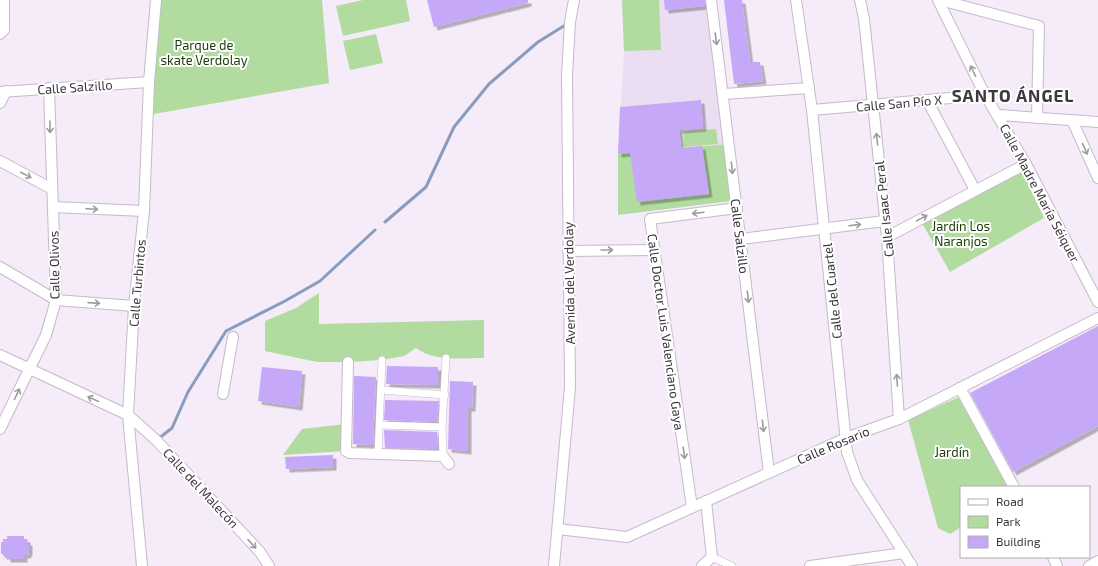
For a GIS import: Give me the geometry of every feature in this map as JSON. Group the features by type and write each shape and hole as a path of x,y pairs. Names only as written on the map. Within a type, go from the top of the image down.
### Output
{"street":[{"path":"0,34 4,30 4,0"},
{"name":"Calle Turbintos","path":"142,566 128,415 134,306 144,211 150,82 156,0"},
{"name":"Avenida del Verdolay","path":"554,566 570,387 567,75 570,22 574,0"},
{"name":"Calle Salzillo","path":"711,0 724,94 736,208 769,473"},
{"name":"Calle del Cuartel","path":"796,0 812,110 826,228 847,452 857,480 912,566"},
{"name":"Calle Isaac Peral","path":"860,0 864,19 884,221 887,237 900,419"},
{"path":"939,0 1039,26 1037,118"},
{"name":"Calle Madre María Séiquer","path":"939,0 985,95 999,115 1026,164 1098,302"},
{"name":"Calle Salzillo","path":"3,91 150,82"},
{"name":"Calle Olivos","path":"0,429 28,369 46,335 56,300 49,88"},
{"path":"724,94 809,88"},
{"path":"0,103 3,91"},
{"name":"Calle San Pío X","path":"812,110 985,95"},
{"path":"927,100 975,190"},
{"path":"999,115 1098,122"},
{"path":"1072,120 1098,178"},
{"path":"0,161 52,189"},
{"path":"887,237 1026,164"},
{"path":"53,207 144,211"},
{"name":"Calle Doctor Luis Valenciano Gaya","path":"692,507 650,219 736,208"},
{"path":"740,239 884,221"},
{"path":"568,251 654,250"},
{"path":"0,268 56,300 134,306"},
{"name":"Calle Rosario","path":"558,529 627,537 846,438 900,419 1098,318"},
{"path":"223,394 233,337"},
{"name":"Calle del Malecón","path":"0,355 128,415 156,440 260,552 269,566"},
{"path":"348,362 346,451 350,453 446,460 442,427 446,358"},
{"path":"378,454 382,360"},
{"path":"960,388 1013,486"},
{"path":"381,390 445,395"},
{"path":"380,424 442,427"},
{"path":"706,501 712,557"},
{"path":"810,566 904,553"},
{"path":"702,566 712,557"},
{"path":"712,557 732,566"},
{"path":"1090,566 1098,561"}],"shaded area":[{"path":"622,0 711,0 729,144 618,154 624,51"}],"green space":[{"name":"Parque de skate Verdolay","path":"156,0 322,0 329,83 148,115"},
{"path":"363,0 406,0 410,21 343,36 336,6"},
{"path":"622,0 659,0 661,50 624,51"},
{"path":"376,34 383,63 350,70 343,41"},
{"path":"716,129 718,144 684,147 684,132"},
{"path":"729,144 731,201 618,215 618,154"},
{"name":"Jardín Los Naranjos","path":"1022,171 1044,218 950,272 922,223"},
{"path":"319,293 319,324 484,320 484,358 457,359 440,357 423,352 416,348 404,356 382,360 317,362 265,351 265,321 296,308"},
{"name":"Jardín","path":"961,396 1010,486 960,486 960,528 950,534 938,528 908,420"},
{"path":"346,424 346,451 283,455 302,429"}],"building":[{"path":"427,0 528,0 528,3 434,27"},
{"path":"664,0 705,0 705,6 665,10"},
{"path":"724,0 742,0 750,62 760,62 763,81 734,84"},
{"path":"701,100 703,128 679,130 681,148 702,146 709,194 637,202 630,153 618,154 620,107"},
{"path":"1098,326 1098,426 1013,472 970,393"},
{"path":"387,366 438,367 438,385 386,384"},
{"path":"262,367 302,371 299,407 258,401"},
{"path":"354,376 376,377 373,445 353,444"},
{"path":"450,381 473,382 472,408 468,408 468,451 448,449"},
{"path":"385,400 439,401 437,422 384,420"},
{"path":"384,430 437,432 438,449 385,448"},
{"path":"333,455 333,467 286,469 285,457"},
{"path":"7,536 24,536 24,539 27,539 27,542 29,542 29,552 27,555 24,555 24,559 7,559 7,556 3,556 3,554 1,554 1,542 3,542 3,539 7,539"}],"waterway":[{"path":"385,222 426,187 454,127 489,84 538,42 567,24"},
{"path":"158,439 172,428 188,392 226,331 285,301 320,281 375,230"}],"district":[{"name":"SANTO ÁNGEL","path":"1013,96"}]}
